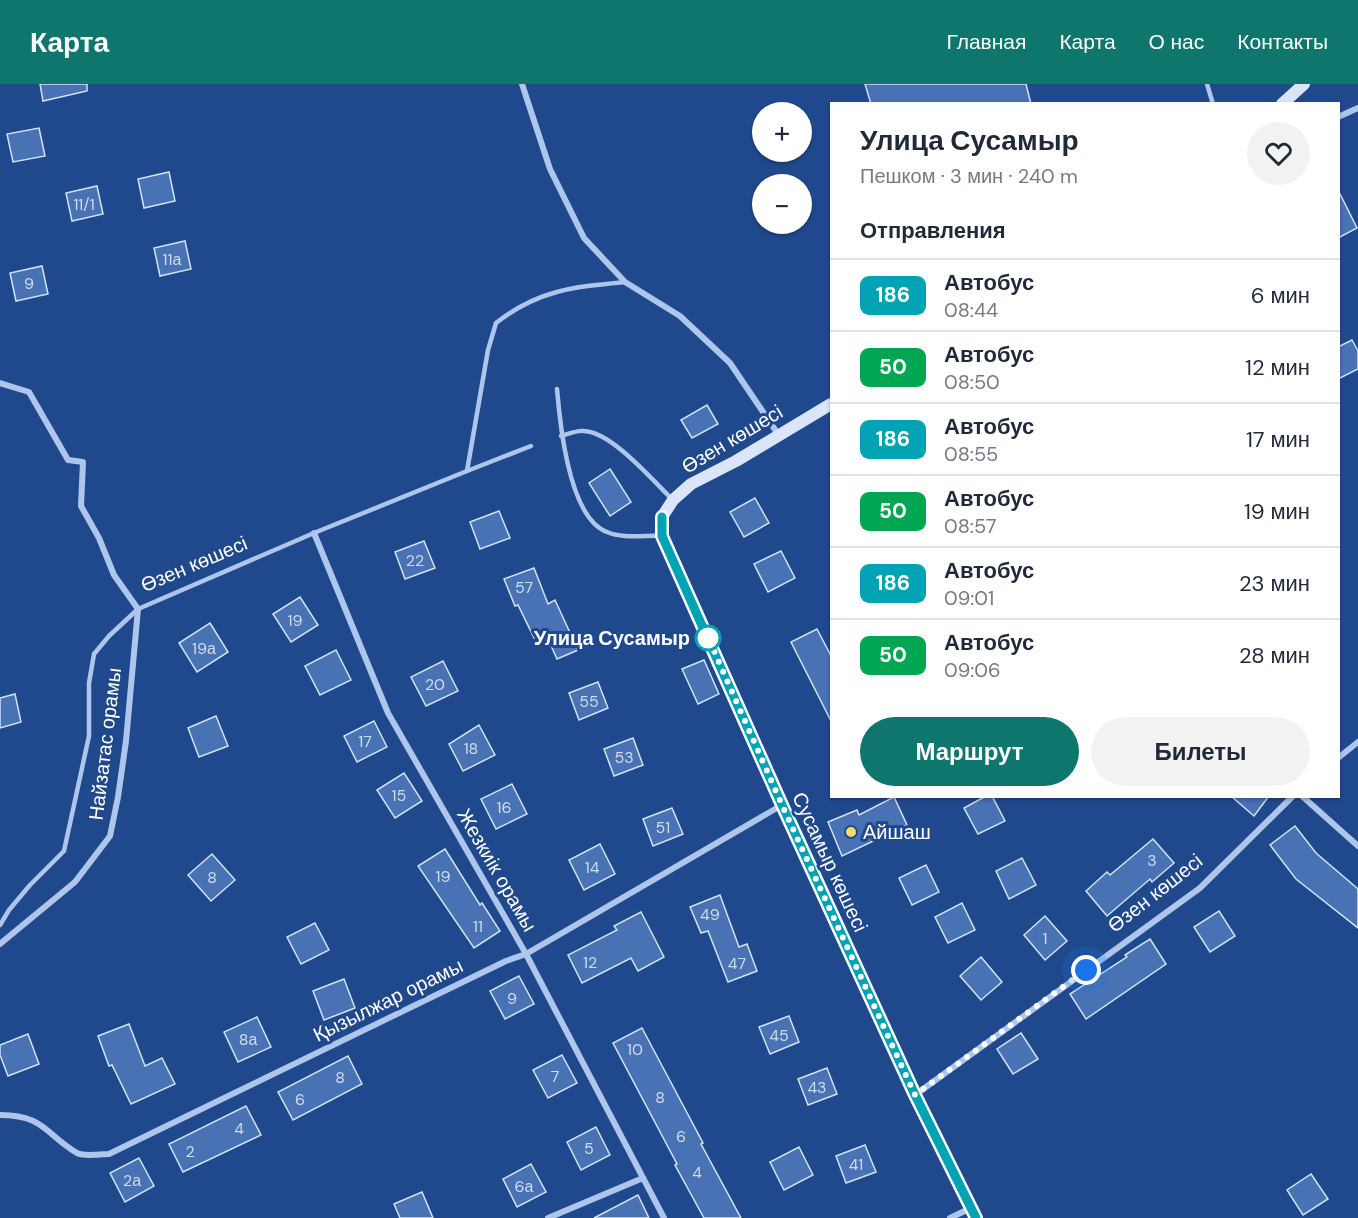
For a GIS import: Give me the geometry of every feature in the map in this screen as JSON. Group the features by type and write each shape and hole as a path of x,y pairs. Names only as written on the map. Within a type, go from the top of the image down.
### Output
{"main road":[{"path":"1284,102 1304,84"},
{"name":"Өзен көшесі","path":"662,517 673,500 691,484 736,461 830,405"},
{"name":"Сусамыр көшесі","path":"662,517 662,536 782,805 915,1095 974,1213"}],"street":[{"path":"522,84 550,169 584,238 625,282 680,316 730,363 778,434"},
{"path":"1340,116 1358,108"},
{"path":"0,383 29,392 68,460 83,462 81,506 99,538 114,575 138,609"},
{"name":"Жезкиік орамы","path":"314,533 388,713 526,954 664,1218"},
{"name":"Найзатас орамы","path":"0,944 75,882 110,836 126,741 138,609"},
{"path":"1340,756 1358,742"},
{"name":"Өзен көшесі","path":"915,1095 1200,888 1291,798"},
{"path":"1304,798 1358,846"},
{"name":"Қызылжар орамы","path":"0,1115 17,1115 39,1122 79,1154 109,1154 506,961 526,954 782,805"},
{"path":"548,1218 643,1178"},
{"path":"950,1218 974,1213"}],"lane":[{"path":"1208,84 1212,102"},
{"path":"467,471 488,350 496,323 538,296 573,287 625,282"},
{"path":"557,389 561,436 584,512 595,526 620,535 662,536"},
{"path":"561,436 584,431 598,434 614,445 673,500"},
{"name":"Өзен көшесі","path":"0,926 9,910 64,851 89,736 89,683 94,654 138,609 314,533 531,446"}],"building":[{"path":"40,84 87,84 87,91 43,101"},
{"path":"865,84 1026,84 1030,102 870,102"},
{"path":"39,128 45,156 13,162 7,134"},
{"path":"169,172 175,201 144,208 138,179"},
{"path":"97,186 103,214 72,221 66,193"},
{"path":"1340,194 1357,228 1340,237"},
{"path":"185,241 191,269 160,276 154,248"},
{"path":"42,266 48,294 16,301 10,273"},
{"path":"1352,340 1358,351 1358,369 1340,378 1340,346"},
{"path":"707,405 718,424 692,438 681,420"},
{"path":"610,469 631,502 610,516 589,483"},
{"path":"755,498 769,523 744,537 730,512"},
{"path":"499,511 510,538 480,549 470,522"},
{"path":"424,541 435,568 405,579 395,552"},
{"path":"781,551 795,578 768,592 754,564"},
{"path":"534,568 548,604 555,600 578,650 557,659 548,639 537,644 518,605 515,606 504,579"},
{"path":"300,597 318,625 291,642 273,614"},
{"path":"210,623 228,652 197,672 179,643"},
{"path":"817,629 830,654 830,719 791,642"},
{"path":"336,650 351,680 320,695 305,666"},
{"path":"704,660 719,694 698,704 682,669"},
{"path":"443,661 458,691 426,706 411,677"},
{"path":"598,682 608,708 579,720 569,693"},
{"path":"15,694 21,722 0,728 0,698"},
{"path":"216,716 228,746 199,757 188,728"},
{"path":"374,721 387,747 357,762 344,736"},
{"path":"479,725 495,755 463,771 449,744"},
{"path":"633,738 643,765 614,776 604,749"},
{"path":"404,773 422,801 395,818 377,790"},
{"path":"512,784 527,814 496,829 481,799"},
{"path":"894,798 907,825 842,856 828,822 857,810 859,815"},
{"path":"982,798 993,798 1005,821 978,834 964,808"},
{"path":"1233,798 1268,798 1254,816"},
{"path":"672,808 683,834 653,846 643,819"},
{"path":"1295,826 1316,853 1358,889 1358,928 1296,879 1270,845"},
{"path":"1153,839 1174,863 1152,882 1150,879 1107,916 1086,891 1107,872 1110,875"},
{"path":"600,844 615,874 584,890 569,860"},
{"path":"445,849 480,905 482,903 500,931 474,948 418,866"},
{"path":"212,854 235,880 211,901 188,875"},
{"path":"1022,858 1036,885 1009,899 996,871"},
{"path":"926,865 939,892 912,905 899,878"},
{"path":"720,895 739,947 747,944 757,971 728,982 708,931 701,933 690,907"},
{"path":"962,903 975,930 948,943 935,917"},
{"path":"1219,911 1235,936 1210,952 1194,927"},
{"path":"641,912 664,957 638,971 631,958 582,983 568,955 617,930 614,926"},
{"path":"1045,916 1067,941 1045,960 1024,935"},
{"path":"315,923 329,950 301,964 287,937"},
{"path":"1150,939 1166,964 1086,1019 1070,994 1127,957 1125,955"},
{"path":"981,957 1002,982 981,1000 960,976"},
{"path":"519,976 534,1004 505,1019 490,991"},
{"path":"344,979 355,1008 324,1020 313,991"},
{"path":"789,1016 799,1042 770,1054 759,1027"},
{"path":"257,1017 271,1047 238,1062 224,1032"},
{"path":"129,1024 145,1066 162,1058 175,1084 131,1104 112,1065 109,1066 98,1036"},
{"path":"642,1028 741,1218 704,1218 675,1165 677,1164 613,1043"},
{"path":"1021,1033 1038,1059 1013,1074 997,1049"},
{"path":"28,1034 39,1064 8,1076 0,1055 0,1045"},
{"path":"562,1055 577,1083 548,1098 533,1070"},
{"path":"348,1056 362,1084 293,1120 278,1092"},
{"path":"827,1068 837,1094 808,1105 798,1079"},
{"path":"246,1106 261,1135 183,1172 169,1144"},
{"path":"596,1127 610,1155 581,1170 567,1142"},
{"path":"865,1145 876,1172 846,1183 836,1156"},
{"path":"799,1147 813,1175 784,1190 770,1162"},
{"path":"139,1158 154,1186 125,1202 110,1173"},
{"path":"531,1164 546,1192 517,1207 503,1179"},
{"path":"1311,1174 1328,1199 1303,1215 1287,1190"},
{"path":"422,1192 433,1218 400,1218 394,1204"},
{"path":"638,1195 649,1218 594,1218"}],"bus line":[{"name":"186","path":"662,517 662,536 782,805 915,1095 976,1218"}],"place":[{"name":"Улица Сусамыр","path":"708,638"},
{"name":"Айшаш","path":"851,832"}],"route":[{"path":"708,638 707,635 915,1095 1086,970"}]}
